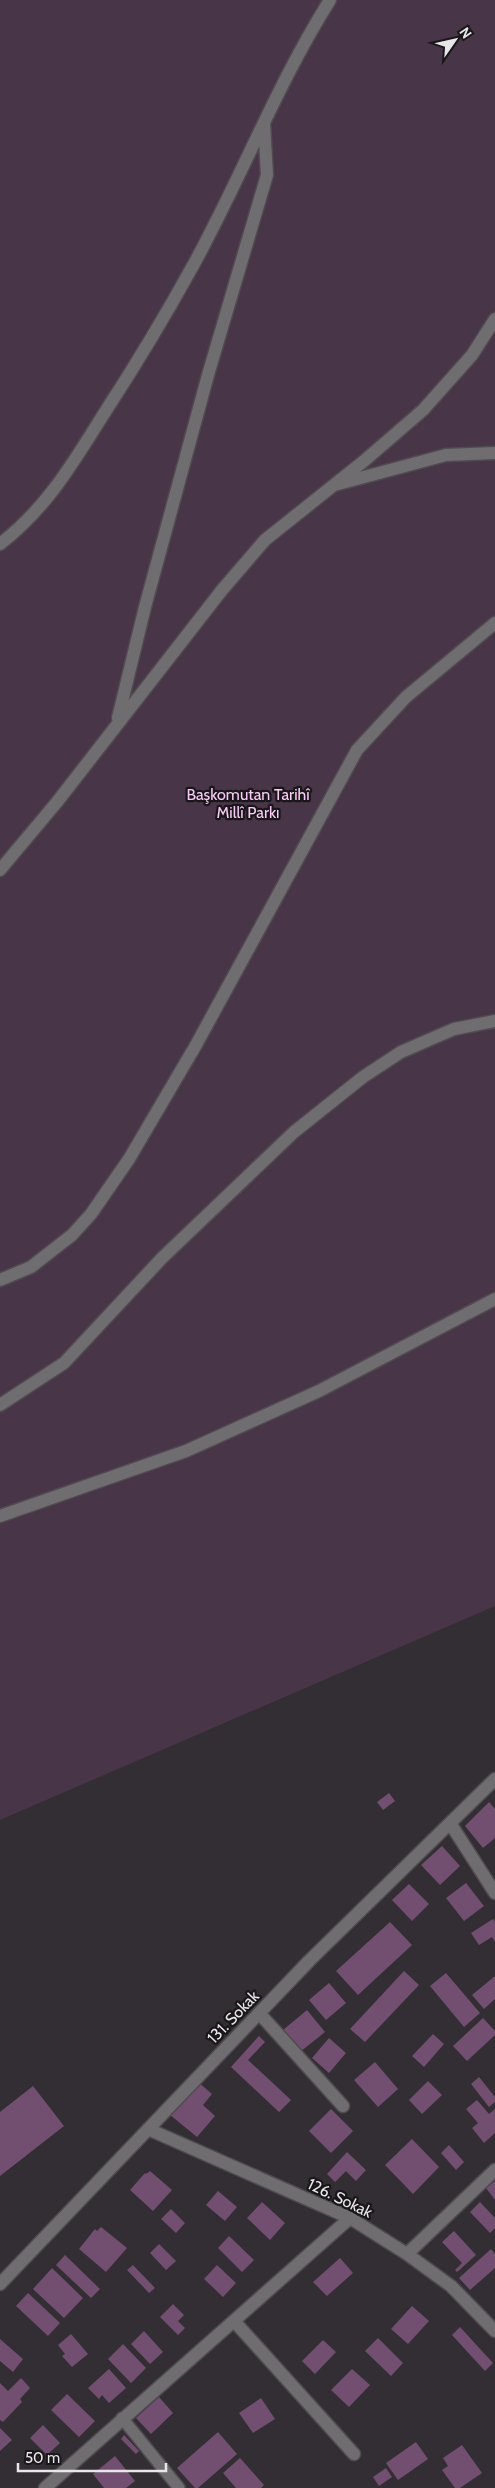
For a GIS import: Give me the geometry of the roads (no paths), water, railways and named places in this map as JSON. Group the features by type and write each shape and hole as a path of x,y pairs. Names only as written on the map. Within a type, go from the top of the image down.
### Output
{"street":[{"path":"0,544 36,513 65,474 128,377 195,262 263,121 311,30 330,0"},
{"path":"117,722 145,607 205,385 267,175 263,121"},
{"path":"0,870 57,802 117,722 222,590 265,540 423,410 472,355 495,319"},
{"path":"333,485 446,455 495,453"},
{"path":"0,1280 31,1267 72,1234 91,1214 130,1159 206,1028 357,750 406,697 495,623"},
{"path":"0,1404 64,1363 162,1258 294,1132 363,1077 401,1052 454,1029 495,1021"},
{"path":"0,1516 186,1451 319,1391 495,1299"},
{"name":"131. Sokak","path":"0,2284 259,2013 495,1779"},
{"path":"450,1822 495,1893"},
{"path":"259,2013 344,2106"},
{"name":"126. Sokak","path":"148,2129 350,2218 407,2254 451,2286 495,2331"},
{"path":"407,2254 495,2170"},
{"path":"45,2488 350,2218"},
{"path":"234,2321 354,2454"}],"lane":[{"path":"122,2418 179,2488"}],"park label":[{"name":"Başkomutan Tarihî Millî Parkı","path":"248,803"}]}
